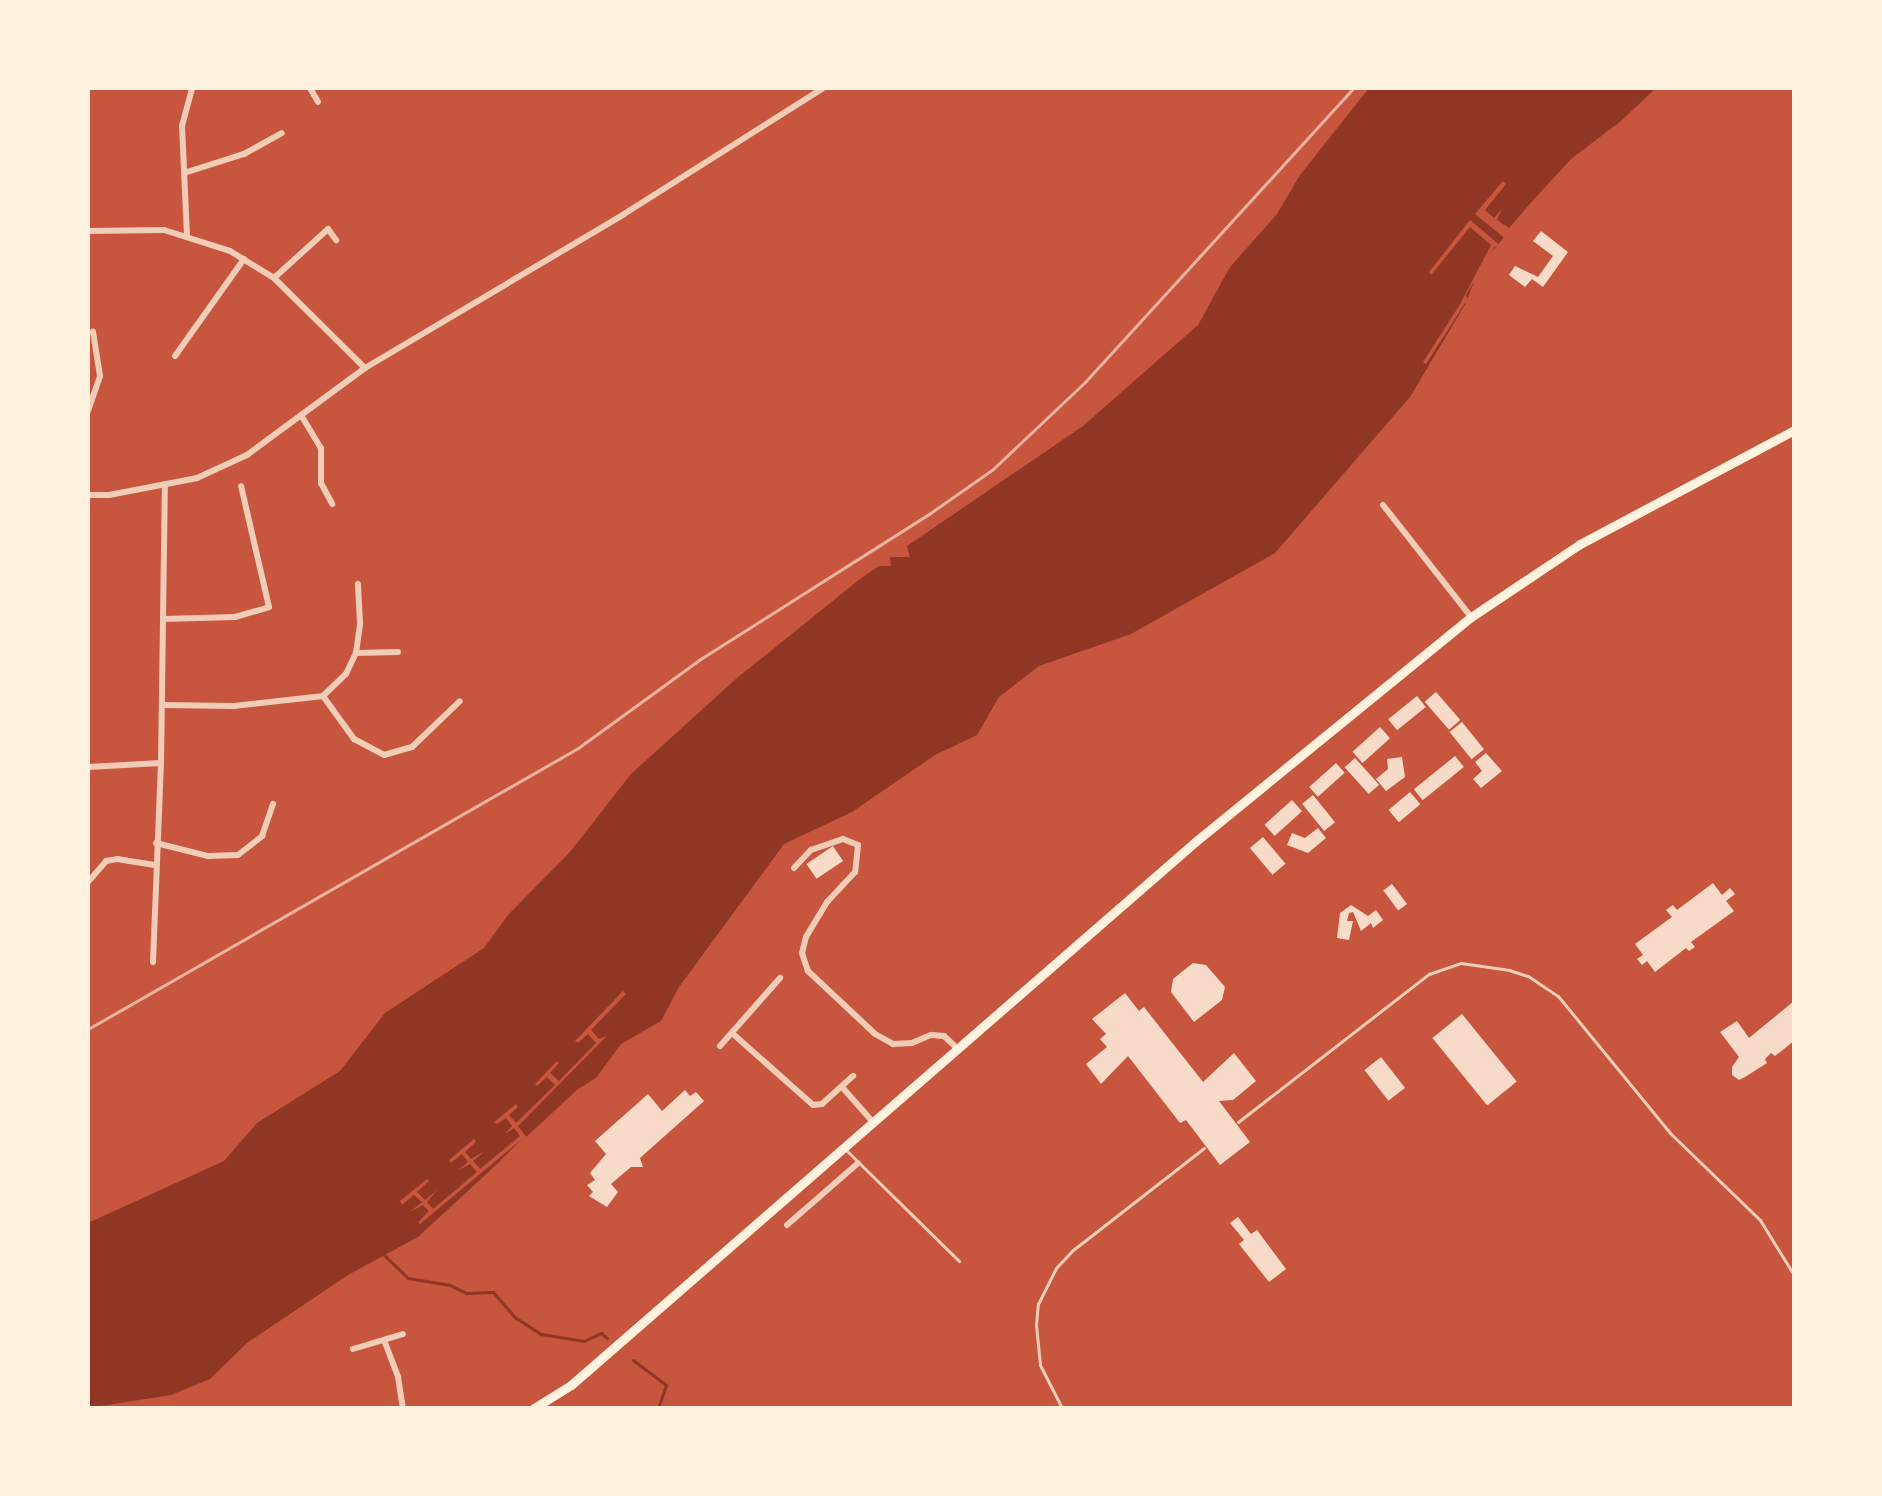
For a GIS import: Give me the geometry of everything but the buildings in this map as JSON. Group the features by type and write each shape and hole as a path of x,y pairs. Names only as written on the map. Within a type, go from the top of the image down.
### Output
{"main road":[{"path":"534,1408 571,1385 1195,842 1471,617 1580,544 1794,430"}],"street":[{"path":"187,236 182,126 192,88"},
{"path":"310,88 318,102"},
{"path":"88,495 109,495 197,478 247,455 365,368 624,214 823,88"},
{"path":"184,173 231,159 282,133"},
{"path":"88,231 140,228 187,236 244,259 274,278 365,368"},
{"path":"274,278 328,229 336,240"},
{"path":"175,356 244,259"},
{"path":"88,411 100,376 93,332"},
{"path":"301,415 321,448 321,483 332,504"},
{"path":"153,962 161,763 165,484"},
{"path":"163,619 235,617 269,607 241,486"},
{"path":"1383,505 1471,617"},
{"path":"162,705 234,706 323,696 346,674 356,653 360,623 358,584"},
{"path":"356,653 398,652"},
{"path":"323,696 354,739 384,755 412,747 460,701"},
{"path":"88,767 161,763"},
{"path":"156,843 208,856 238,855 262,836 273,804"},
{"path":"794,868 811,850 843,839 858,845 855,872 827,902 806,937 802,953 808,971 875,1034 893,1044 912,1043 931,1035 944,1036 958,1049"},
{"path":"88,882 106,861 117,859 155,865"},
{"path":"720,1046 780,978"},
{"path":"732,1033 809,1103 822,1104 853,1076"},
{"path":"842,1087 872,1121"},
{"path":"787,1225 858,1163"},
{"path":"353,1349 403,1334"},
{"path":"384,1340 398,1377 403,1408"}],"lane":[{"path":"1238,1122 1429,974 1461,963 1509,970 1528,976 1558,996 1670,1133 1760,1220 1794,1275"},
{"path":"843,1146 959,1261"},
{"path":"1062,1408 1040,1365 1036,1325 1038,1304 1056,1268 1073,1250 1204,1148"}],"shaded area":[{"path":"1369,88 1656,88 1621,121 1571,159 1537,196 1479,268 1466,303 1410,397 1275,553 1131,634 1039,666 999,697 977,735 935,755 852,812 784,844 679,987 661,1021 621,1044 596,1078 578,1089 418,1237 348,1275 247,1343 210,1379 171,1395 88,1408 88,1223 224,1161 257,1123 340,1071 385,1013 484,948 508,915 570,852 631,774 737,678 860,579 879,566 891,566 890,557 910,557 907,546 1083,426 1198,325 1230,267 1277,214 1300,175"}],"pier":[{"path":"1503,181 1506,184 1485,210 1494,218 1502,209 1497,220 1509,228 1535,198 1538,199 1507,240 1475,214"},
{"path":"1470,220 1502,247 1495,246 1466,295 1470,305 1465,303 1426,364 1423,362 1459,306 1491,245 1470,227 1431,275 1429,272"},
{"path":"623,991 626,994 591,1030 599,1039 607,1036 518,1126 528,1139 505,1164 501,1160 522,1139 420,1224 418,1222 429,1211 423,1205 410,1212 422,1202 414,1195 402,1205 400,1201 427,1179 429,1181 417,1192 425,1200 437,1190 427,1202 433,1209 477,1172 470,1164 457,1171 468,1162 462,1154 451,1163 449,1160 474,1139 476,1142 465,1152 471,1159 485,1151 473,1161 480,1169 520,1136 514,1128 505,1134 512,1126 506,1118 497,1124 494,1122 516,1104 518,1107 509,1115 516,1123 555,1085 547,1077 537,1086 535,1084 557,1061 559,1063 550,1073 559,1081 596,1043 588,1034 578,1043 575,1041"}],"waterway":[{"path":"382,1253 408,1278 450,1285 466,1293 493,1292 516,1318 541,1334 584,1341 601,1333 607,1338"},
{"path":"633,1360 666,1385 658,1408"}],"railway":[{"path":"88,1029 578,748 702,658 929,514 993,469 1085,382 1353,88"}]}
